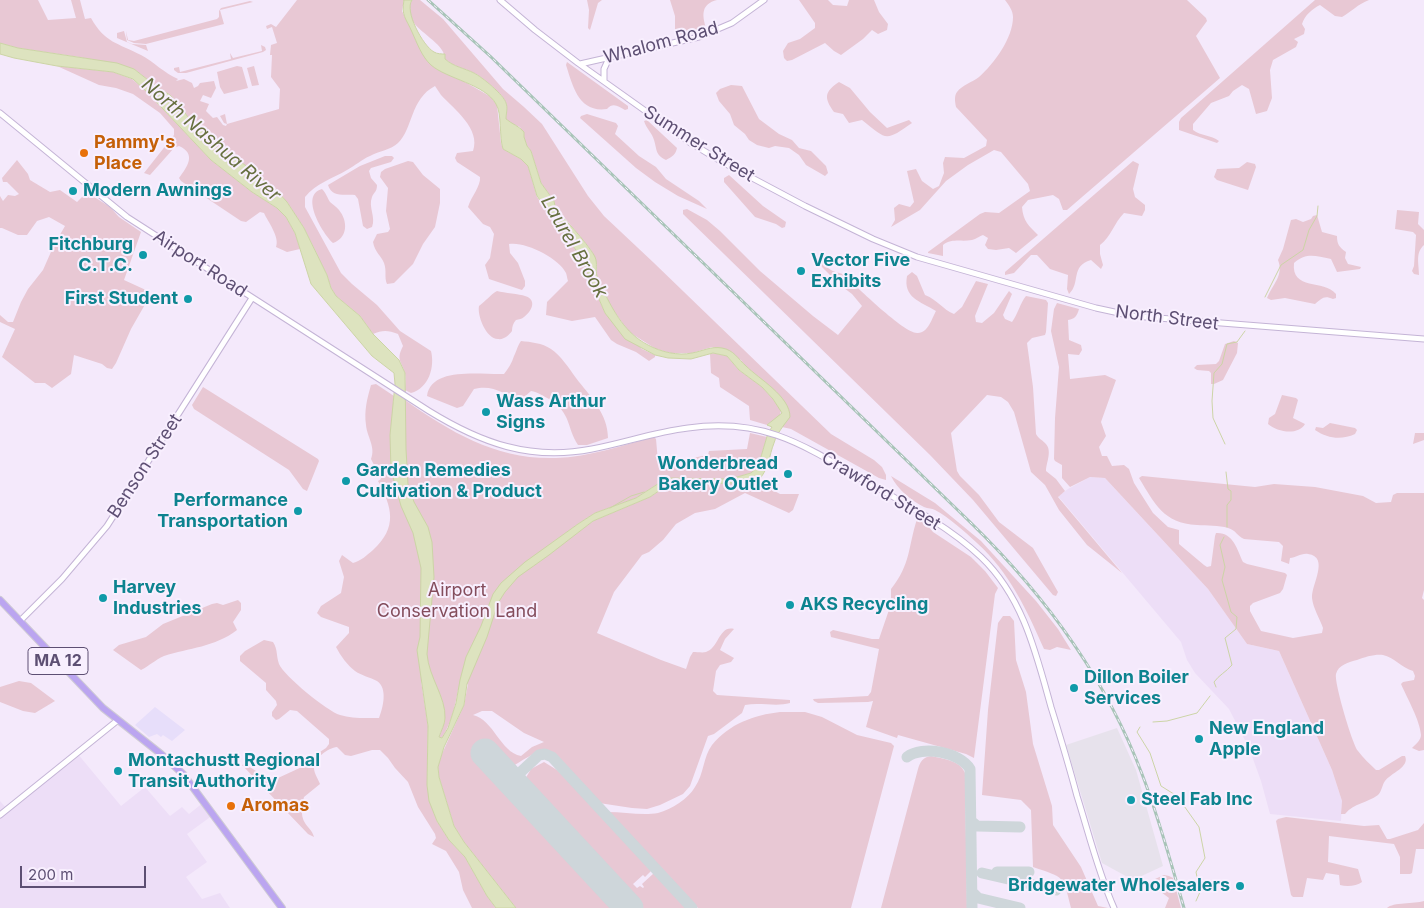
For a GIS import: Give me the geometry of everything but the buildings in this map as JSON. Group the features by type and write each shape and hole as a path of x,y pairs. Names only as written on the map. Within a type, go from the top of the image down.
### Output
{"highway":[{"name":"MA 12","path":"0,600 84,689 183,774 282,908"}],"main road":[{"name":"Summer Street","path":"500,0 535,30 580,64 690,142 724,163 852,229 891,247 917,256"},
{"name":"Whalom Road","path":"580,64 686,41 732,23 764,0"},
{"path":"604,81 604,69 609,58"},
{"name":"Airport Road","path":"0,113 127,217 412,400"},
{"name":"North Street","path":"917,256 1096,308 1133,316 1424,339"},
{"name":"Benson Street","path":"20,621 62,579 107,526 252,298"},
{"name":"Crawford Street","path":"412,400 448,423 478,438 527,451 576,452 701,426 726,425 765,431 814,451 956,536 982,558 1004,583 1023,617 1098,868 1114,908"},
{"path":"0,815 118,720"}],"shaded area":[{"path":"1090,477 1105,478 1208,589 1247,644 1279,651 1332,770 1342,801 1341,821 1270,814 1249,748 1229,709 1195,673 1187,660 1181,642 1058,496"},
{"path":"155,707 185,730 172,741 163,735 161,737 157,734 149,737 135,725"},
{"path":"1117,728 1136,770 1163,866 1133,880 1102,863 1066,745"},
{"path":"77,753 121,806 145,787 170,816 182,807 189,814 204,802 213,815 187,834 207,862 186,877 202,899 220,893 230,908 0,908 0,801 7,809"}],"green space":[{"path":"0,0 38,0 48,20 76,18 71,0 80,0 85,19 91,18 101,33 119,45 146,58 178,79 176,81 184,79 192,83 194,88 200,83 214,81 216,88 211,98 203,95 200,101 209,104 206,111 213,118 217,117 226,126 227,124 279,109 280,89 271,77 272,55 270,55 271,45 277,43 272,27 267,29 266,26 271,24 276,27 297,0 404,0 402,11 408,23 441,71 458,78 491,97 497,105 503,149 521,159 528,166 537,197 581,257 605,313 642,349 655,355 655,357 649,361 636,352 611,340 595,317 572,321 546,315 547,302 568,281 562,267 541,252 524,245 509,244 510,253 518,263 525,281 525,286 522,290 489,279 485,265 490,258 494,234 490,227 483,224 468,207 479,184 480,177 457,162 455,158 457,153 473,151 473,135 465,120 435,86 421,98 407,130 398,143 367,157 319,185 305,197 305,207 341,273 377,305 400,331 431,351 432,364 426,382 422,387 411,393 405,390 405,373 400,357 403,346 398,334 385,331 373,334 360,316 336,296 304,228 287,202 276,190 245,165 201,137 192,128 189,119 180,105 170,95 134,69 0,43"},
{"path":"412,0 420,0 443,19 503,89 542,124 588,196 604,216 831,434 874,460 882,467 886,480 879,478 791,429 782,427 782,424 787,421 770,388 745,366 741,360 712,347 692,353 671,353 656,349 629,332 611,307 596,275 597,266 591,250 564,217 556,211 554,201 541,183 531,151 527,146 520,127 511,124 506,119 507,107 501,95 478,75 455,66 445,59 438,45 410,17 409,9"},
{"path":"587,0 602,0 598,3 590,30 588,28 589,10"},
{"path":"670,0 717,0 705,7 704,19 706,28 680,35 675,29 675,16"},
{"path":"799,0 828,0 833,5 847,6 849,0 874,0 879,12 888,24 887,30 878,34 872,30 841,55 825,43 787,61 784,58 783,51 788,43 800,39 815,28 815,23"},
{"path":"1005,0 1187,0 1206,18 1207,21 1196,36 1220,78 1067,210 1063,210 1059,199 1053,195 1028,200 1022,207 1025,220 1038,235 1016,253 1009,248 988,249 985,245 988,238 983,235 972,240 946,243 943,245 943,256 928,253 980,214 985,212 999,213 1030,191 1028,184 1001,152 994,150 968,165 946,181 920,210 891,227 895,220 894,208 899,204 910,207 914,202 907,171 916,169 922,181 933,189 939,186 944,173 943,163 945,157 964,158 986,146 987,140 956,107 955,97 965,85 977,79 985,72 1002,50 1010,33 1013,17 1011,8"},
{"path":"1315,0 1369,0 1342,17 1335,16 1320,5 1309,13 1302,24 1305,29 1304,34 1294,39 1298,42 1296,47 1273,60 1270,70 1272,98 1267,111 1256,114 1249,89 1242,85 1229,96 1211,103 1193,124 1193,130 1216,139 1219,141 1217,143 1179,130 1181,118"},
{"path":"250,1 253,2 220,10 224,24 146,44 127,40 126,31 128,40 134,41 217,19 219,17 219,11 221,8"},
{"path":"124,31 127,42 146,45 148,51 117,38 117,33"},
{"path":"261,45 266,50 263,52 186,73 178,73 174,70 174,68 179,67 180,72 231,59 230,53 233,58 262,51"},
{"path":"567,62 628,106 628,109 625,110 613,105 607,109 597,109 584,103 571,82 566,65"},
{"path":"57,66 113,72 132,79 147,92 211,160 252,192 277,208 286,217 295,233 300,249 287,252 276,247 275,234 264,213 260,212 246,222 241,221 181,181 179,178 189,161 189,157 188,153 179,146 174,148 150,175 144,173 174,135 174,129 160,113 133,94 99,85"},
{"path":"237,66 242,67 248,88 224,94 220,87 217,72"},
{"path":"254,66 259,85 252,86 247,68"},
{"path":"839,82 850,88 870,112 887,128 909,120 912,123 891,136 886,136 877,132 862,120 849,123 843,114 834,112 827,99 830,89"},
{"path":"731,85 742,86 759,119 779,134 792,140 799,148 811,151 826,166 828,173 825,176 806,165 799,155 789,148 775,146 769,148 757,145 749,140 734,125 730,114 719,101 716,93 720,89"},
{"path":"225,114 227,124 224,123 220,116"},
{"path":"587,114 616,123 618,126 615,134 639,156 656,167 666,179 699,201 707,209 678,196 636,168 580,118"},
{"path":"647,120 677,148 676,152 666,160 657,152 653,137 644,121"},
{"path":"385,156 392,156 394,158 391,162 371,168 369,171 371,178 377,185 371,201 373,223 372,227 367,229 363,226 358,199 355,195 335,194 328,185 360,166"},
{"path":"17,160 28,174 30,180 50,192 60,190 77,202 88,193 110,207 119,217 141,232 124,280 148,291 147,301 131,329 116,363 112,369 74,355 71,374 52,388 45,383 35,383 2,357 15,329 0,322 0,315 8,322 13,322 28,289 43,270 65,226 49,217 37,221 27,235 18,235 0,228 0,196 3,201 8,195 15,196 19,194 7,182 3,182 2,178"},
{"path":"408,161 413,162 423,175 440,189 440,203 435,227 423,244 413,264 394,283 387,284 384,263 373,242 377,234 388,232 390,229 386,211 388,188 380,177 381,172 385,169"},
{"path":"1133,161 1139,164 1133,189 1135,197 1145,205 1145,210 1142,216 1124,213 1100,245 1103,265 1101,269 1091,260 1080,266 1075,285 1069,294 1067,289 1068,275 1050,269 1037,255 1031,255 1014,273 1005,275 1005,272"},
{"path":"1247,162 1255,164 1256,167 1248,190 1217,180 1214,177 1217,169 1239,168"},
{"path":"729,175 763,206 786,222 785,227 782,228 755,217 724,182 724,178"},
{"path":"322,189 344,219 344,233 338,241 333,243 319,224 313,206 315,193"},
{"path":"687,209 707,220 760,271 838,335 862,306 852,294 832,279 818,263 821,259 828,268 843,275 902,326 917,333 921,333 927,328 936,311 910,294 906,283 907,276 912,272 917,276 925,295 954,314 962,307 976,281 988,284 975,316 976,322 982,323 994,313 1009,291 1012,294 1003,315 1005,319 1012,322 1026,296 1046,300 1048,303 1045,335 1032,338 1027,343 1033,387 1036,434 1049,449 1046,471 1056,479 1065,491 1058,497 1122,573 1087,545 1059,510 1045,485 1031,472 1014,412 1008,402 1001,397 987,395 951,433 957,471 979,495 999,522 1033,548 1058,592 1056,596 1053,595 973,500 930,455 683,214 683,210"},
{"path":"1397,210 1419,212 1418,224 1424,230 1424,245 1418,255 1419,275 1414,274 1412,271 1416,235 1413,232 1395,229"},
{"path":"1317,215 1322,232 1337,236 1339,245 1346,252 1345,258 1348,264 1361,267 1360,269 1337,272 1331,259 1316,256 1303,257 1294,263 1294,272 1298,278 1331,290 1336,294 1336,298 1321,299 1315,304 1285,298 1271,300 1267,298 1279,275 1278,260 1291,220 1296,219 1303,222"},
{"path":"497,291 525,296 532,303 527,315 516,320 511,333 502,339 494,338 486,331 479,310 479,306"},
{"path":"1057,303 1079,309 1075,317 1068,320 1069,340 1081,345 1082,350 1079,355 1068,354 1070,379 1105,375 1116,380 1101,422 1106,436 1099,447 1102,456 1107,456 1112,466 1124,465 1129,469 1134,483 1153,513 1168,527 1179,530 1179,544 1207,567 1211,566 1216,533 1222,533 1234,542 1243,562 1287,575 1280,593 1253,603 1250,606 1250,611 1261,631 1293,638 1322,633 1323,628 1312,598 1319,566 1318,560 1314,556 1305,554 1290,558 1289,564 1281,561 1283,546 1279,542 1244,539 1233,530 1221,526 1197,525 1176,520 1168,516 1155,504 1139,478 1142,476 1255,487 1274,484 1315,487 1363,496 1376,503 1391,502 1393,495 1397,493 1424,493 1424,590 1422,598 1424,600 1424,750 1419,751 1412,748 1420,739 1420,729 1401,684 1414,680 1413,671 1387,656 1373,655 1341,666 1336,674 1344,712 1355,746 1360,754 1376,770 1405,756 1405,763 1385,781 1378,795 1352,808 1345,814 1341,814 1342,801 1332,770 1279,651 1247,644 1208,589 1105,478 1090,477 1070,487 1062,478 1062,465 1054,459 1059,367 1051,331 1054,309"},
{"path":"521,341 544,345 555,352 602,413 608,438 587,445 578,445 562,410 549,399 531,391 522,399 493,389 474,389 463,406 457,408 427,396 431,386 447,376 471,373 504,374"},
{"path":"1234,341 1238,343 1237,353 1223,380 1211,384 1211,373 1209,371 1194,368 1197,365 1216,364 1219,361 1225,344"},
{"path":"710,354 727,356 739,370 762,387 781,410 780,416 767,425 750,420 749,406 720,387 719,378 711,373"},
{"name":"Airport Conservation Land","path":"376,384 394,396 393,402 405,408 405,400 440,423 476,442 514,454 534,457 556,458 581,455 654,437 656,439 658,462 661,464 708,455 709,451 747,449 750,433 767,437 758,467 751,473 730,479 667,478 636,498 595,513 578,524 531,559 531,567 593,521 650,497 666,486 759,480 780,494 799,494 793,510 789,513 745,493 715,509 695,513 676,524 663,540 649,552 642,555 614,592 597,633 686,669 693,652 710,650 725,630 734,629 725,639 720,650 734,658 731,662 720,665 716,671 713,691 717,695 790,700 790,703 785,704 745,705 742,713 714,734 708,736 690,786 683,794 647,809 599,803 554,754 548,752 537,753 511,767 491,746 477,759 616,908 516,908 464,842 454,826 439,777 438,767 464,705 468,684 458,690 448,727 442,738 439,737 445,719 421,681 428,726 427,785 437,821 449,840 465,857 496,908 472,908 463,890 459,872 446,851 432,844 436,838 435,834 418,807 408,782 380,750 372,750 351,756 345,755 337,747 326,751 319,757 314,768 320,784 304,797 302,810 303,820 314,837 308,834 242,765 245,764 267,778 278,778 304,766 309,759 329,744 329,739 297,711 290,710 276,720 272,716 272,712 277,705 276,701 266,690 266,683 240,661 240,656 245,651 264,640 273,642 279,664 289,676 326,707 340,715 349,717 379,718 381,714 384,698 383,688 377,681 352,669 336,647 349,633 349,627 321,617 317,613 321,606 341,593 344,577 339,561 342,555 353,563 361,559 381,541 389,525 389,508 378,481 381,479 371,459 372,446 366,425 366,405 371,385","holes":["482,711 492,711 524,733 544,742 532,747 521,756 514,753 502,743 486,723 473,715"]},
{"path":"203,387 318,459 319,461 307,491 303,489 289,470 194,409 192,405"},
{"path":"1282,395 1298,400 1293,418 1305,424 1302,428 1287,432 1268,424 1269,418 1275,414"},
{"path":"1330,423 1357,430 1355,434 1340,438 1330,437 1315,430 1316,427 1323,428"},
{"path":"1415,433 1424,433 1424,440 1413,444"},
{"path":"891,476 935,503 981,541 1036,601 1058,629 1071,650 1057,647 1050,650 1044,649 1016,592 999,566 957,525 934,509 924,507 910,498 901,490"},
{"path":"917,519 923,520 933,532 971,557 998,588 995,594 974,758 966,754 898,735 897,738 866,727 873,701 818,703 813,699 868,696 871,692 879,649 831,637 830,632 833,630 879,639 891,604 891,589 906,563"},
{"path":"238,600 241,603 241,610 233,622 237,630 220,640 164,656 141,670 113,650 119,645 146,637 163,624 212,604 223,605"},
{"path":"1003,616 1010,616 1014,621 1016,660 1026,692 1033,744 1052,806 1053,825 1081,867 1098,906 1108,908 1071,908 1064,883 1061,879 1051,873 1033,867 1031,810 1021,800 982,795 988,710 998,623"},
{"path":"19,681 31,683 55,701 35,713 23,711 0,702 0,687"},
{"path":"780,712 805,712 822,717 857,735 891,743 894,746 851,908 698,908 608,812 652,814 674,806 688,796 695,787 709,750 726,731 752,718"},
{"path":"931,756 946,759 959,765 965,773 967,908 881,908 919,766 924,759"},
{"path":"544,762 557,770 582,795 652,870 633,884 637,888 640,886 643,888 642,884 654,873 686,908 643,908 524,781 531,769"},
{"path":"1286,817 1364,826 1379,825 1387,839 1418,830 1424,823 1424,849 1416,849 1412,873 1400,874 1400,857 1394,844 1329,836 1328,862 1358,869 1362,882 1352,886 1340,885 1339,875 1326,873 1323,880 1307,878 1303,897 1293,897 1291,895 1276,821"},
{"path":"1164,875 1173,878 1181,908 1165,908 1169,898 1153,886 1155,879"},
{"path":"1424,901 1424,908 1387,908 1394,905"}],"water":[{"path":"404,0 412,0 410,5 411,12 416,28 425,43 434,52 445,54 445,59 448,62 478,75 492,86 504,100 507,107 506,119 524,132 527,146 531,151 541,183 554,201 556,211 593,253 599,281 611,306 627,328 648,345 670,353 687,354 714,348 730,351 780,395 789,409 790,417 777,436 767,466 759,480 666,486 650,497 593,521 518,577 498,603 487,637 467,684 464,705 444,747 438,767 439,777 454,826 464,842 516,908 496,908 465,857 449,840 437,821 429,801 427,785 428,726 417,650 420,637 421,568 413,533 401,506 391,470 390,435 395,384 394,373 372,356 311,284 295,233 286,217 277,208 252,192 211,160 133,79 113,72 57,66 0,54 0,43 18,48 117,63 134,69 170,95 180,105 189,119 192,128 201,137 245,165 276,190 287,202 304,228 336,296 360,316 373,334 399,360 405,373 408,484 414,502 428,527 432,542 434,577 427,654 428,663 445,710 444,723 439,737 442,738 448,728 456,703 466,657 481,626 493,594 501,583 525,562 595,513 636,498 667,478 730,479 751,473 758,467 768,433 772,427 767,425 782,413 762,387 739,370 727,356 713,353 691,359 668,358 655,355 625,339 605,313 581,257 537,196 528,166 521,159 503,149 499,113 496,104 483,91 438,70 428,62 420,50 405,17 403,10"}],"waterway":[{"name":"North Nashua River","path":"185,120 212,145"},
{"path":"1265,297 1281,265 1303,250 1309,230 1317,216 1318,206"},
{"path":"1225,444 1213,418 1214,373 1222,364 1227,344 1237,342 1245,331"},
{"path":"1226,472 1228,489 1231,491 1231,500 1227,505 1227,527"},
{"name":"Laurel Brook","path":"610,508 631,496 644,492"},
{"path":"1216,687 1214,682 1232,665 1225,638 1236,629 1237,617 1231,612 1222,580 1225,567 1220,545 1224,537"},
{"path":"1153,722 1167,721 1197,713 1210,696"},
{"path":"1140,727 1137,732 1150,753 1161,786 1177,796 1199,827 1205,858 1196,872 1200,892 1196,901"}],"taxiway":[{"path":"907,757 922,751 940,752 958,758 970,769 972,908"},
{"path":"511,781 539,755 545,754 552,757 692,908"},
{"path":"971,821 977,826 1020,827"},
{"path":"997,872 1029,872"},
{"path":"982,873 1056,890"},
{"path":"972,892 978,898 1020,908"}],"runway":[{"path":"485,753 629,908"}],"railway":[{"path":"428,0 490,56 970,522 1023,578 1070,638 1110,703 1127,738 1154,807 1184,908"}],"place":[{"name":"Pammy's Place","path":"84,153"},
{"name":"Modern Awnings","path":"73,191"},
{"name":"Fitchburg C.T.C.","path":"143,255"},
{"name":"Vector Five Exhibits","path":"801,271"},
{"name":"First Student","path":"188,299"},
{"name":"Wass Arthur Signs","path":"486,412"},
{"name":"Wonderbread Bakery Outlet","path":"788,474"},
{"name":"Garden Remedies Cultivation & Product","path":"346,481"},
{"name":"Performance Transportation","path":"298,511"},
{"name":"Harvey Industries","path":"103,598"},
{"name":"AKS Recycling","path":"790,605"},
{"name":"Dillon Boiler Services","path":"1074,688"},
{"name":"New England Apple","path":"1199,739"},
{"name":"Montachustt Regional Transit Authority","path":"118,771"},
{"name":"Steel Fab Inc","path":"1131,800"},
{"name":"Aromas","path":"231,806"},
{"name":"Bridgewater Wholesalers","path":"1240,886"}]}
